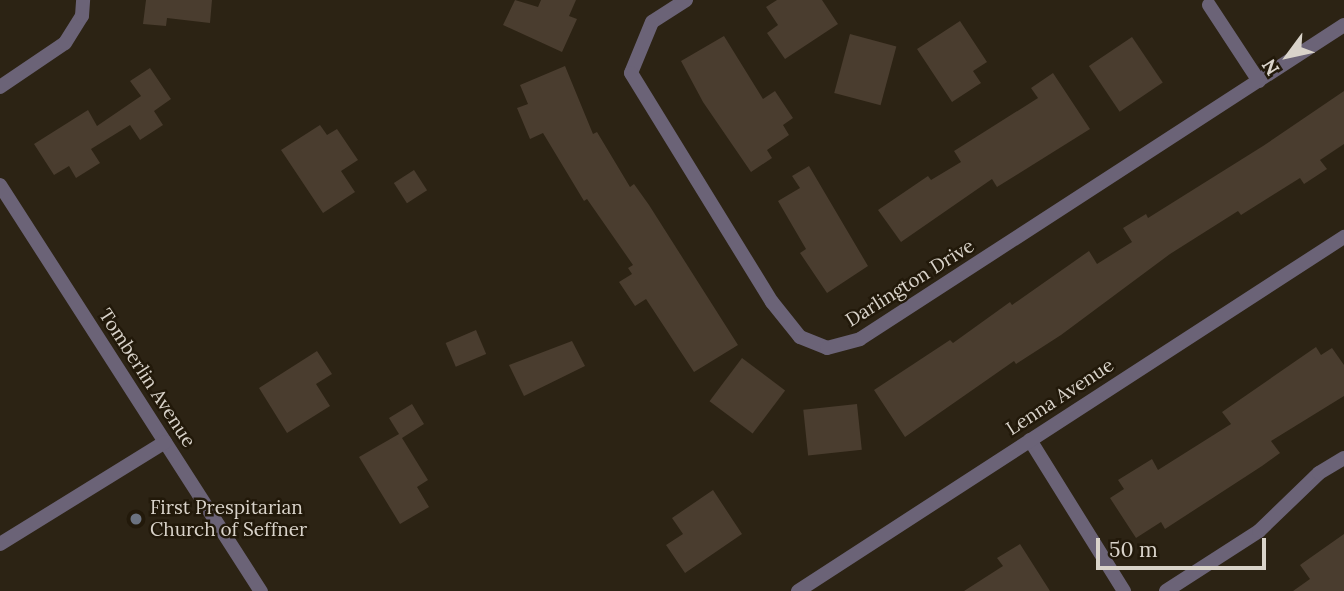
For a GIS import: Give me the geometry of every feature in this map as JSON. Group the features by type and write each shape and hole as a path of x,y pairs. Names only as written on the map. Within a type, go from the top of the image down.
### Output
{"street":[{"path":"0,87 65,43 82,16 82,0"},
{"name":"Darlington Drive","path":"686,0 652,22 631,73 772,302 800,337 827,348 860,339 1344,25"},
{"path":"1209,5 1259,81"},
{"name":"Tomberlin Avenue","path":"0,185 261,591"},
{"name":"Lenna Avenue","path":"798,591 1344,237"},
{"path":"1030,440 1124,591"},
{"path":"0,544 165,442"},
{"path":"1166,591 1259,531 1319,473 1344,458"}],"building":[{"path":"146,0 212,0 210,23 167,18 166,26 143,24"},
{"path":"515,0 538,7 541,0 576,0 569,16 577,19 562,52 503,25"},
{"path":"777,0 822,0 838,24 785,59 767,33 778,25 766,7"},
{"path":"960,21 987,62 973,71 981,83 952,102 917,49"},
{"path":"850,34 896,46 881,105 834,93"},
{"path":"724,36 763,99 775,91 793,118 783,125 789,135 767,150 772,158 751,172 703,102 681,61"},
{"path":"1132,37 1163,83 1120,112 1089,66"},
{"path":"565,66 593,134 597,132 630,187 634,184 649,205 738,345 694,372 646,299 635,306 619,282 632,274 628,268 633,265 587,199 584,201 543,133 530,139 517,108 528,104 520,85"},
{"path":"150,68 171,99 154,111 163,125 140,140 130,125 91,149 100,163 76,178 69,166 54,175 34,144 88,110 97,126 141,96 130,81"},
{"path":"1053,73 1090,129 997,187 992,179 901,242 878,210 928,176 931,180 961,162 954,151 1038,98 1031,88"},
{"path":"1344,91 1344,144 1320,160 1327,169 1304,184 1300,178 1241,215 1238,211 1170,254 1061,335 1016,364 1014,361 905,437 874,390 950,340 953,343 1010,302 1012,305 1089,251 1097,264 1132,242 1123,228 1146,214 1148,218 1263,146"},
{"path":"320,125 327,135 337,129 358,160 341,171 355,192 323,213 281,150"},
{"path":"809,166 868,266 827,293 800,253 806,249 778,201 800,188 792,176"},
{"path":"414,170 427,190 407,203 394,183"},
{"path":"476,330 486,354 456,367 446,343"},
{"path":"572,341 585,366 524,396 509,365"},
{"path":"1316,347 1321,355 1332,348 1344,365 1344,396 1271,441 1280,453 1262,466 1165,529 1161,522 1136,538 1110,498 1124,489 1118,480 1152,459 1158,470 1231,424 1222,412"},
{"path":"317,351 332,374 316,384 330,406 287,433 259,388"},
{"path":"742,358 785,390 753,434 710,401"},
{"path":"412,404 424,424 402,438 428,480 417,487 429,507 400,524 359,457 399,434 389,418"},
{"path":"857,404 862,450 808,455 803,410"},
{"path":"713,490 742,534 685,573 666,545 683,534 672,518"},
{"path":"1344,534 1344,591 1293,591 1310,579 1300,565"},
{"path":"1020,544 1050,591 964,591 1003,566 997,558"}],"place":[{"name":"First Prespitarian Church of Seffner","path":"136,519"}]}
